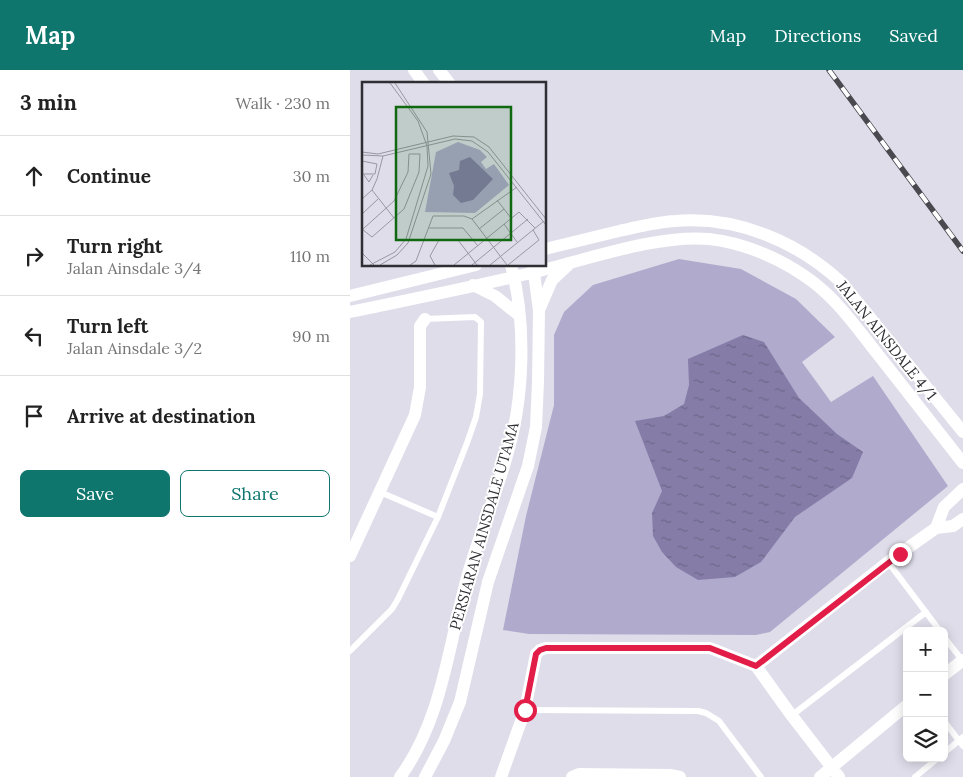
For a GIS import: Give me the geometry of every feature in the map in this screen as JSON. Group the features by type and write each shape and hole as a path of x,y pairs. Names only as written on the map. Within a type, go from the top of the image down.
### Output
{"street":[{"path":"414,70 423,82"},
{"path":"440,70 449,82"},
{"name":"JALAN AINSDALE 4/1","path":"546,249 651,224 675,221 698,220 763,233 816,262 842,283 963,432"},
{"path":"350,312 473,285 512,271 570,263 663,242 708,239 729,242 755,250 784,264 814,282 841,308 963,462"},
{"path":"539,311 552,280 570,263"},
{"path":"350,296 472,266"},
{"name":"PERSIARAN AINSDALE UTAMA","path":"425,777 444,741 460,702 488,582 528,466 536,427 539,311 533,269"},
{"name":"PERSIARAN AINSDALE UTAMA","path":"400,777 422,738 438,698 468,574 515,426 520,384 520,316 512,271"},
{"path":"473,285 495,296 520,316"},
{"path":"350,556 415,415 420,387 420,326 425,319"},
{"path":"936,528 944,507 963,489"},
{"path":"756,666 888,562 936,528 952,526 963,519"},
{"path":"501,777 525,710 536,654 546,648 710,648 756,666 835,772"},
{"path":"948,672 962,660"},
{"path":"820,777 835,772 903,709"},
{"path":"572,777 579,774 670,775 680,777"}],"lane":[{"path":"350,651 392,609 438,517 476,417 480,394 481,322 475,317 425,319"},
{"path":"380,492 438,517"},
{"path":"888,562 937,627"},
{"path":"792,716 926,612"},
{"path":"948,641 962,660"},
{"path":"525,710 698,711 706,713 719,721 761,777"},
{"path":"948,725 962,741 948,750"},
{"path":"915,777 933,762"}],"shaded area":[{"path":"679,259 741,269 796,299 835,337 802,362 831,402 873,376 948,486 770,632 756,635 529,634 503,630 526,516 554,405 554,335 564,312 593,285"}],"water":[{"path":"743,335 764,342 799,398 837,434 863,452 852,478 795,517 761,562 735,577 698,580 676,567 662,552 653,536 652,513 662,491 635,421 664,416 684,404 689,385 688,359"}],"railway":[{"path":"829,70 963,251"}],"route":[{"path":"525,710 536,654 540,650 546,648 710,648 756,666 900,554"}]}
